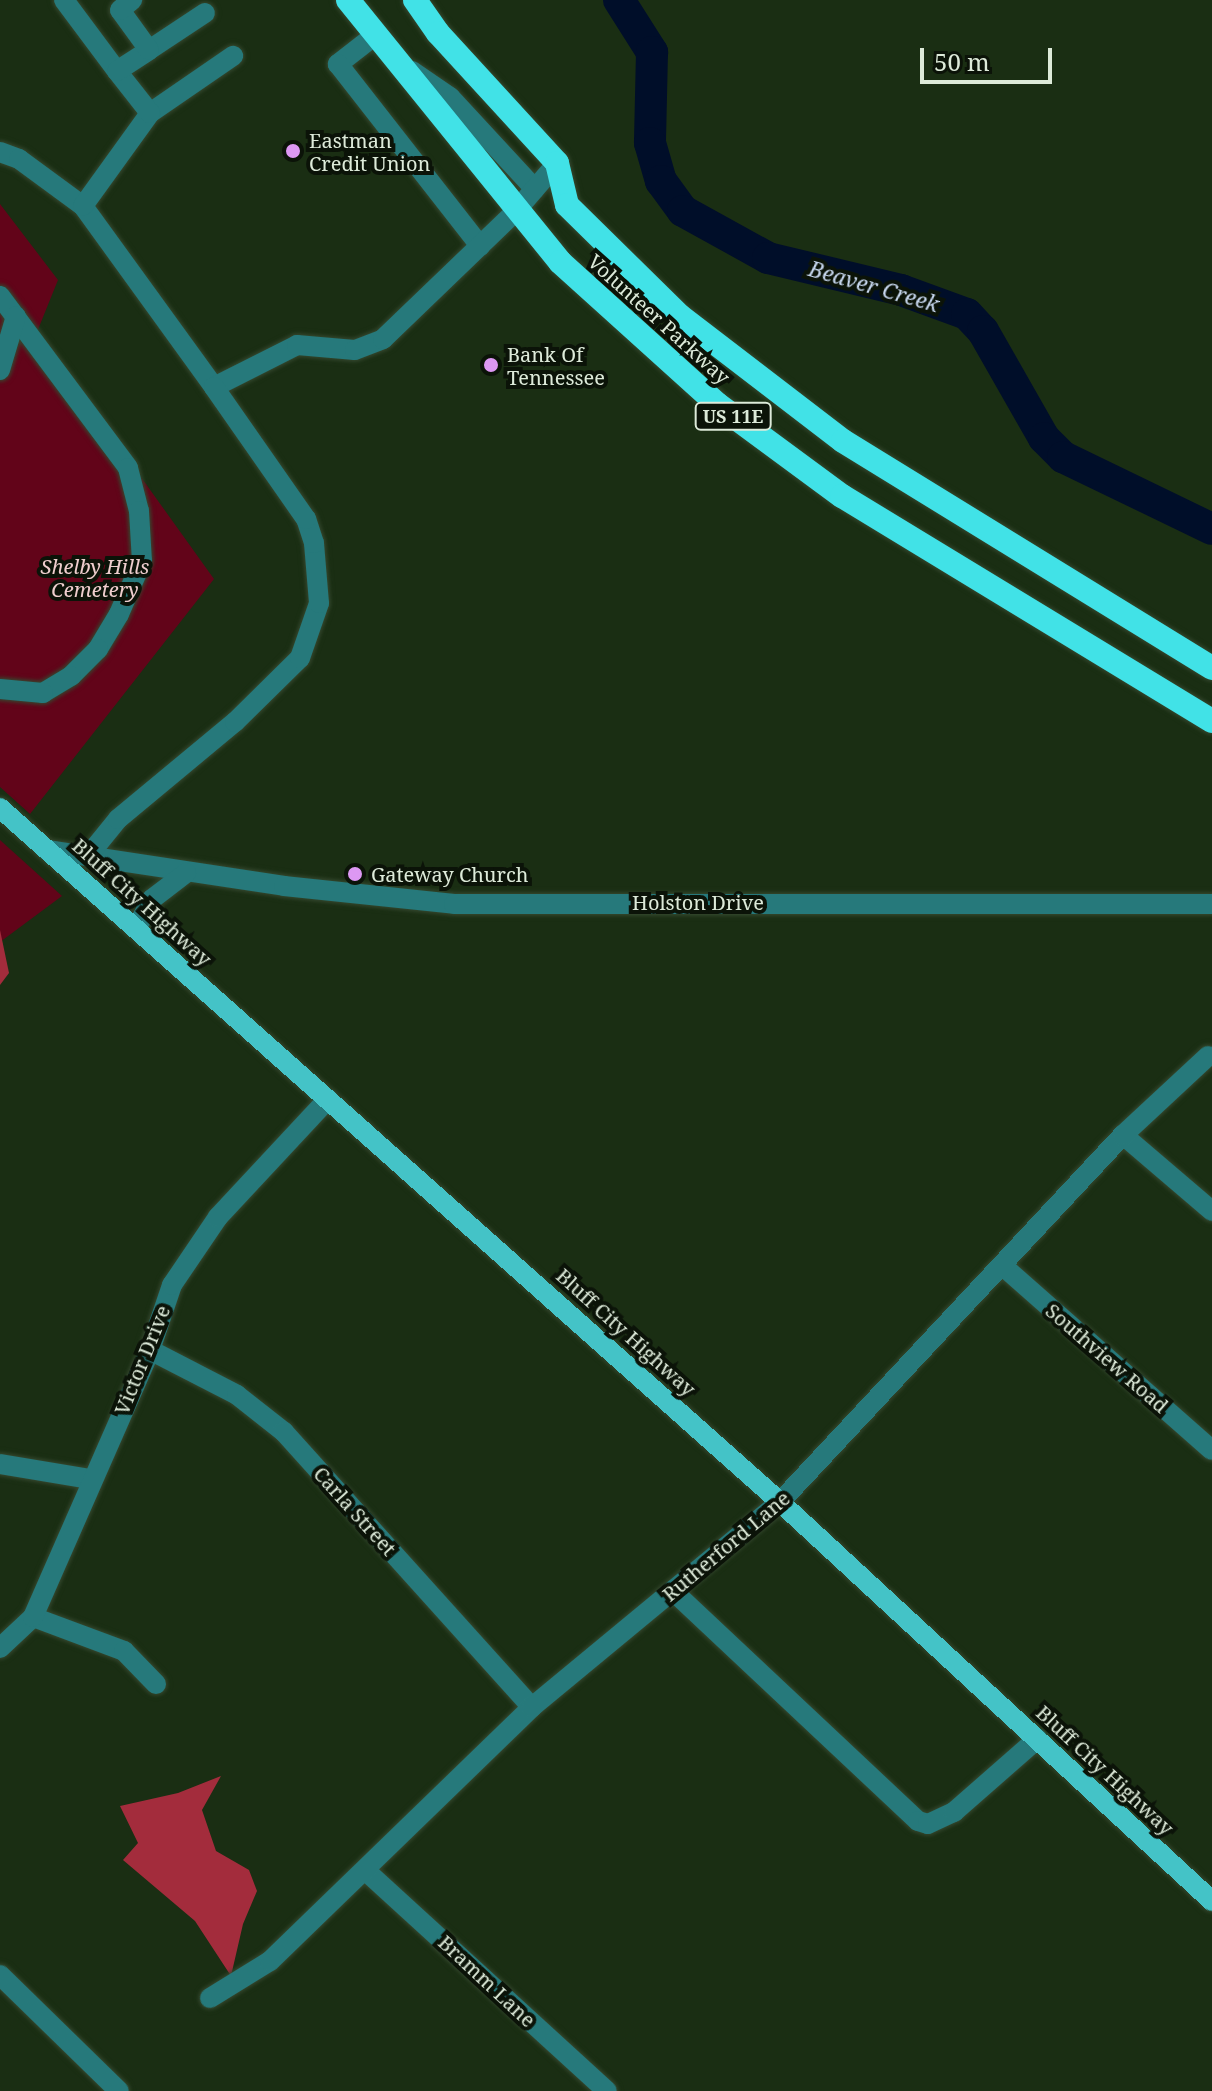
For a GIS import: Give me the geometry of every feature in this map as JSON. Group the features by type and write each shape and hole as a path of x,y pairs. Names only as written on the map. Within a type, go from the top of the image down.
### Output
{"highway":[{"name":"Volunteer Parkway","path":"348,0 515,212 647,344 780,451 842,496 1212,721"},
{"name":"Volunteer Parkway","path":"415,0 448,44 557,163 567,205 600,241 680,316 793,406 948,510 1212,668"}],"main road":[{"name":"Bluff City Highway","path":"0,808 780,1502 1212,1901"}],"street":[{"path":"64,0 150,113"},
{"path":"121,3 149,50"},
{"path":"117,71 205,13"},
{"path":"374,36 338,64 480,246"},
{"path":"83,206 150,113 233,56"},
{"path":"392,57 450,97 535,189"},
{"path":"0,152 19,159 83,206 306,519 314,543 319,603 300,658 118,819 88,856"},
{"path":"214,387 297,345 355,350 383,339 515,212 557,163"},
{"path":"0,296 128,468 139,511 142,561 119,614 98,649 71,676 43,693 0,689"},
{"path":"0,370 16,316"},
{"name":"Holston Drive","path":"47,850 186,873 454,904 1212,904"},
{"path":"136,929 152,899 186,873"},
{"name":"Rutherford Lane","path":"210,1998 270,1961 532,1707 780,1502 1123,1135 1208,1056"},
{"name":"Victor Drive","path":"0,1648 33,1617 90,1479 150,1350 172,1285 218,1217 328,1099"},
{"path":"1123,1135 1212,1211"},
{"name":"Southview Road","path":"1003,1266 1212,1450"},
{"name":"Carla Street","path":"150,1350 237,1395 284,1432 532,1707"},
{"path":"0,1464 90,1479"},
{"path":"673,1591 918,1821 928,1824 954,1812 1037,1739"},
{"path":"33,1617 124,1651 156,1684"},
{"name":"Bramm Lane","path":"366,1871 607,2091"},
{"path":"0,1975 119,2091"}],"green space":[{"name":"Shelby Hills Cemetery","path":"0,204 58,280 37,332 214,579 30,814 0,787"},
{"path":"0,840 62,896 0,942"}],"shaded area":[{"path":"0,930 9,973 0,985"},
{"path":"221,1776 202,1810 216,1851 249,1870 257,1891 243,1924 231,1976 195,1921 123,1860 138,1843 120,1806 178,1793"}],"waterway":[{"name":"Beaver Creek","path":"619,0 652,52 650,143 661,181 683,211 768,258 901,290 967,314 983,331 1044,438 1063,457 1212,529"}],"place":[{"name":"Eastman Credit Union","path":"293,151"},
{"name":"Bank Of Tennessee","path":"491,365"},
{"name":"Gateway Church","path":"355,874"}]}
